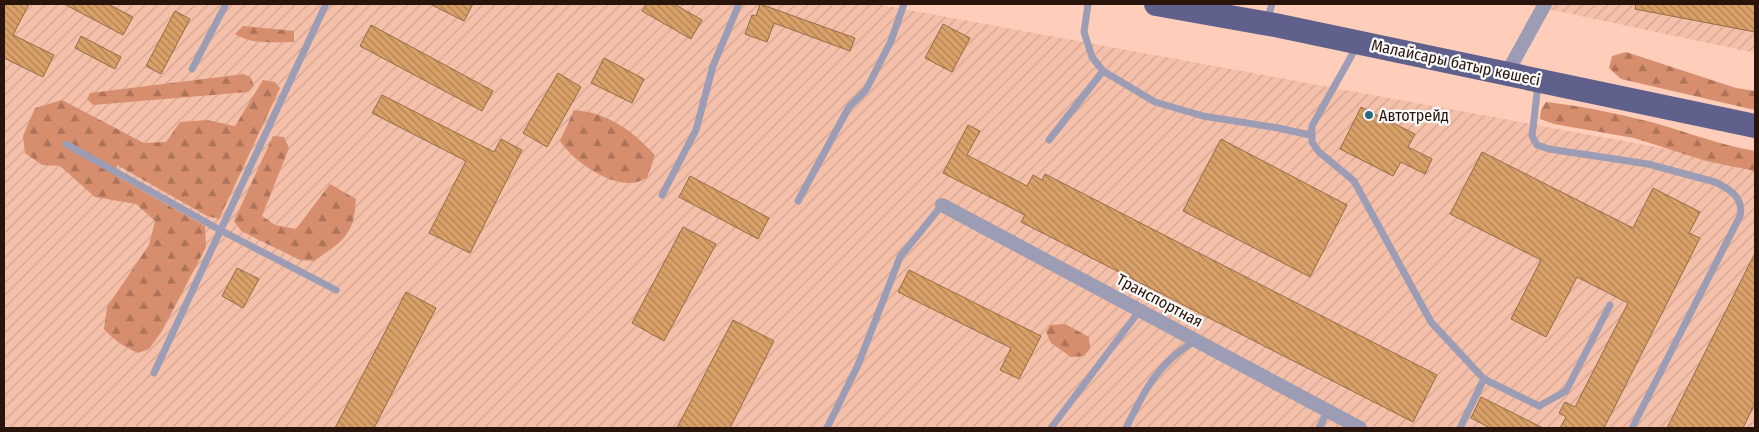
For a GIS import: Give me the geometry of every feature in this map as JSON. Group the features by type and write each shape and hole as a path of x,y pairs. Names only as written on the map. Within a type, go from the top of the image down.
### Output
{"highway":[{"name":"Малайсары батыр көшесі","path":"1156,4 1269,14 1359,42 1755,126"}],"street":[{"path":"1507,73 1545,4"},
{"name":"Транспортная","path":"942,204 1360,428"}],"lane":[{"path":"192,69 226,4"},
{"path":"154,373 326,4"},
{"path":"662,195 696,130 713,66 739,4"},
{"path":"798,201 850,107 866,90 891,41 904,4"},
{"path":"1088,4 1084,32 1092,57 1103,71 1155,102 1203,116 1310,135"},
{"path":"1359,42 1312,126 1310,135 1319,152 1354,181 1431,322 1484,379 1539,406 1566,391 1610,306"},
{"path":"1049,140 1103,71"},
{"path":"1538,80 1532,136 1537,145 1549,149 1648,164 1715,182 1725,187 1740,200 1742,208 1740,216 1632,428"},
{"path":"66,144 220,230 336,290"},
{"path":"827,428 858,365 900,257 942,204"},
{"path":"1051,428 1140,310"},
{"path":"1126,428 1155,375 1175,353 1197,340"},
{"path":"1460,428 1484,379"},
{"path":"1319,428 1328,410"}],"shaded area":[{"path":"4,4 876,4 1755,165 1755,428 4,428"},
{"path":"1524,4 1755,4 1755,53"}],"green space":[{"path":"243,26 294,31 294,42 263,42 242,38 235,34"},
{"path":"1626,52 1736,88 1755,91 1755,110 1621,79 1609,68 1612,56"},
{"path":"244,74 251,78 254,86 248,92 93,105 87,99 90,93"},
{"path":"263,80 275,82 280,88 219,219 207,216 117,165 116,176 205,226 206,247 162,331 149,349 138,353 133,351 112,337 104,329 107,307 149,245 155,221 136,204 95,197 60,166 42,165 25,153 23,136 35,108 62,100 144,143 166,142 180,122 207,120 235,126"},
{"path":"1546,102 1628,116 1755,151 1755,171 1706,161 1634,138 1554,124 1540,119 1541,110"},
{"path":"574,110 598,115 619,124 646,146 655,155 647,178 632,183 612,180 582,164 573,156 560,141"},
{"path":"273,136 284,137 289,148 262,216 275,225 296,229 330,184 356,199 353,221 345,236 333,248 314,261 300,260 241,231 234,221"},
{"path":"1065,324 1089,337 1090,349 1084,356 1071,357 1051,343 1046,332 1050,325"}],"building":[{"path":"4,4 29,4 13,35 54,55 43,77 4,58"},
{"path":"64,4 108,4 133,17 123,35"},
{"path":"430,4 473,4 464,21"},
{"path":"647,4 674,4 702,20 691,39 642,11"},
{"path":"760,4 855,38 850,51 774,23 767,42 745,34 752,15 756,16"},
{"path":"1636,4 1755,4 1755,32 1635,9"},
{"path":"175,11 190,19 161,74 146,66"},
{"path":"943,24 970,38 952,72 925,58"},
{"path":"371,25 493,91 482,111 360,46"},
{"path":"81,36 121,57 115,69 75,48"},
{"path":"604,58 644,79 632,103 591,83"},
{"path":"558,73 581,87 547,147 523,133"},
{"path":"382,95 494,152 501,139 522,150 470,253 429,233 466,161 372,113"},
{"path":"1361,107 1415,134 1408,147 1432,159 1425,174 1401,162 1393,176 1340,149"},
{"path":"968,125 980,131 967,155 1027,186 1033,175 1042,180 1045,174 1437,375 1413,422 1021,222 1025,215 943,173"},
{"path":"1221,139 1347,205 1310,277 1183,211"},
{"path":"1482,152 1633,228 1653,188 1700,212 1689,233 1700,238 1604,428 1560,428 1566,417 1559,413 1565,402 1575,407 1628,303 1577,277 1546,337 1511,319 1541,260 1450,214"},
{"path":"690,176 769,218 758,239 679,197"},
{"path":"683,227 716,244 664,341 632,323"},
{"path":"1755,253 1755,403 1743,428 1667,428"},
{"path":"237,268 259,279 243,308 222,296"},
{"path":"909,270 1041,336 1019,379 1000,370 1011,348 898,292"},
{"path":"406,292 436,308 374,428 335,428"},
{"path":"733,320 774,341 730,428 677,428"},
{"path":"1481,397 1543,428 1490,428 1471,418"}],"place":[{"name":"Автотрейд","path":"1369,115"}]}
